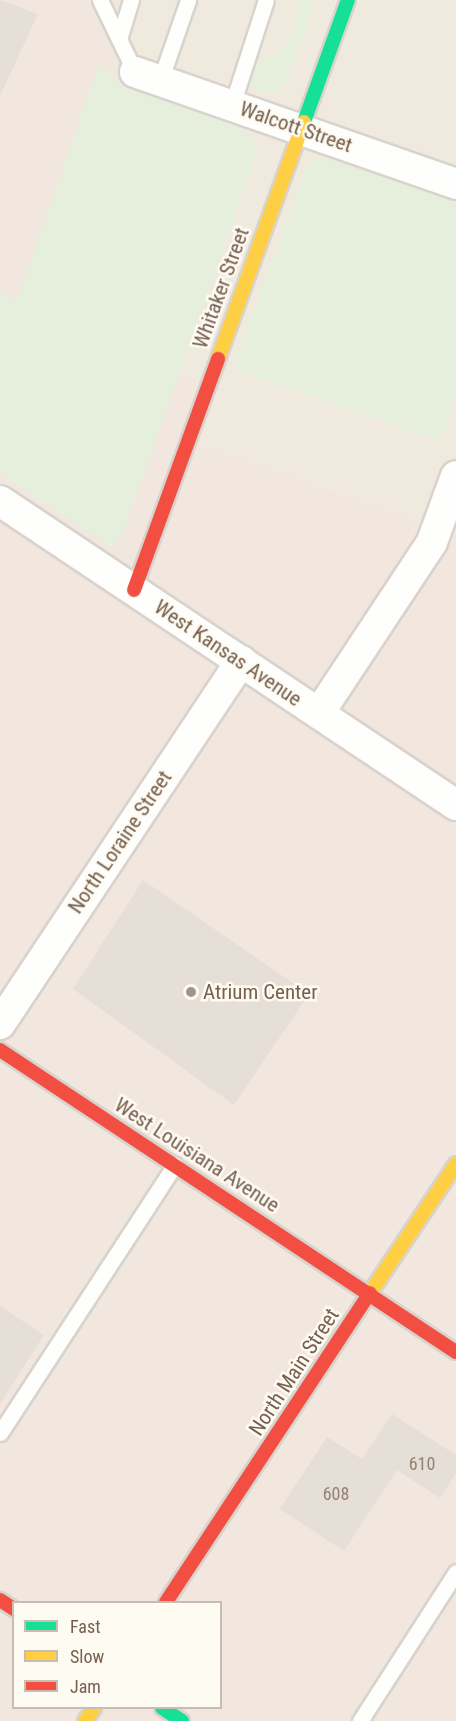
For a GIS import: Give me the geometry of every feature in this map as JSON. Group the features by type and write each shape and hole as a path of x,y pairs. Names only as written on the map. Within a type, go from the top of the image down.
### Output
{"street":[{"name":"Whitaker Street","path":"134,590 348,0"},
{"name":"Walcott Street","path":"148,76 456,184"},
{"path":"319,713 432,542 456,476"},
{"name":"West Kansas Avenue","path":"0,501 456,805"},
{"name":"North Loraine Street","path":"0,1024 241,661"},
{"name":"West Louisiana Avenue","path":"0,1050 456,1352"},
{"name":"North Main Street","path":"167,1601 456,1164"},
{"path":"165,1709 182,1721"}],"lane":[{"path":"100,0 119,39 148,76 188,0"},
{"path":"119,39 131,0"},
{"path":"232,105 266,0"},
{"path":"0,1433 175,1166"},
{"path":"360,1721 456,1572"}],"shaded area":[{"path":"0,0 137,0 25,318 209,384 188,441 456,533 456,1721 0,1721"},
{"path":"137,0 456,0 456,533 188,441 208,384 24,318"}],"green space":[{"path":"301,0 317,0 287,81 277,91 256,91 250,85 255,63 261,57 282,53"},
{"path":"99,62 110,76 244,125 258,149 122,536 111,547 0,474 0,294 17,301"},
{"path":"319,156 456,202 456,398 440,442 232,368 307,166"}],"building":[{"path":"0,0 38,14 0,96"},
{"name":"Atrium Center","path":"143,880 309,994 234,1105 73,989"},
{"path":"0,1306 44,1335 0,1404"},
{"path":"392,1414 456,1455 456,1473 440,1498 397,1470 344,1551 280,1509 327,1437 362,1459"}],"traffic: fast":[{"path":"304,122 348,0"},
{"path":"164,1709 182,1721"}],"traffic: slow":[{"path":"218,359 304,122"},
{"path":"370,1293 456,1164"},
{"path":"85,1721 93,1709"}],"traffic: jam":[{"path":"134,590 218,359"},
{"path":"0,1050 456,1352"},
{"path":"167,1601 370,1293"},
{"path":"0,1600 12,1608"}],"place":[{"name":"Atrium Center","path":"191,992"}]}
